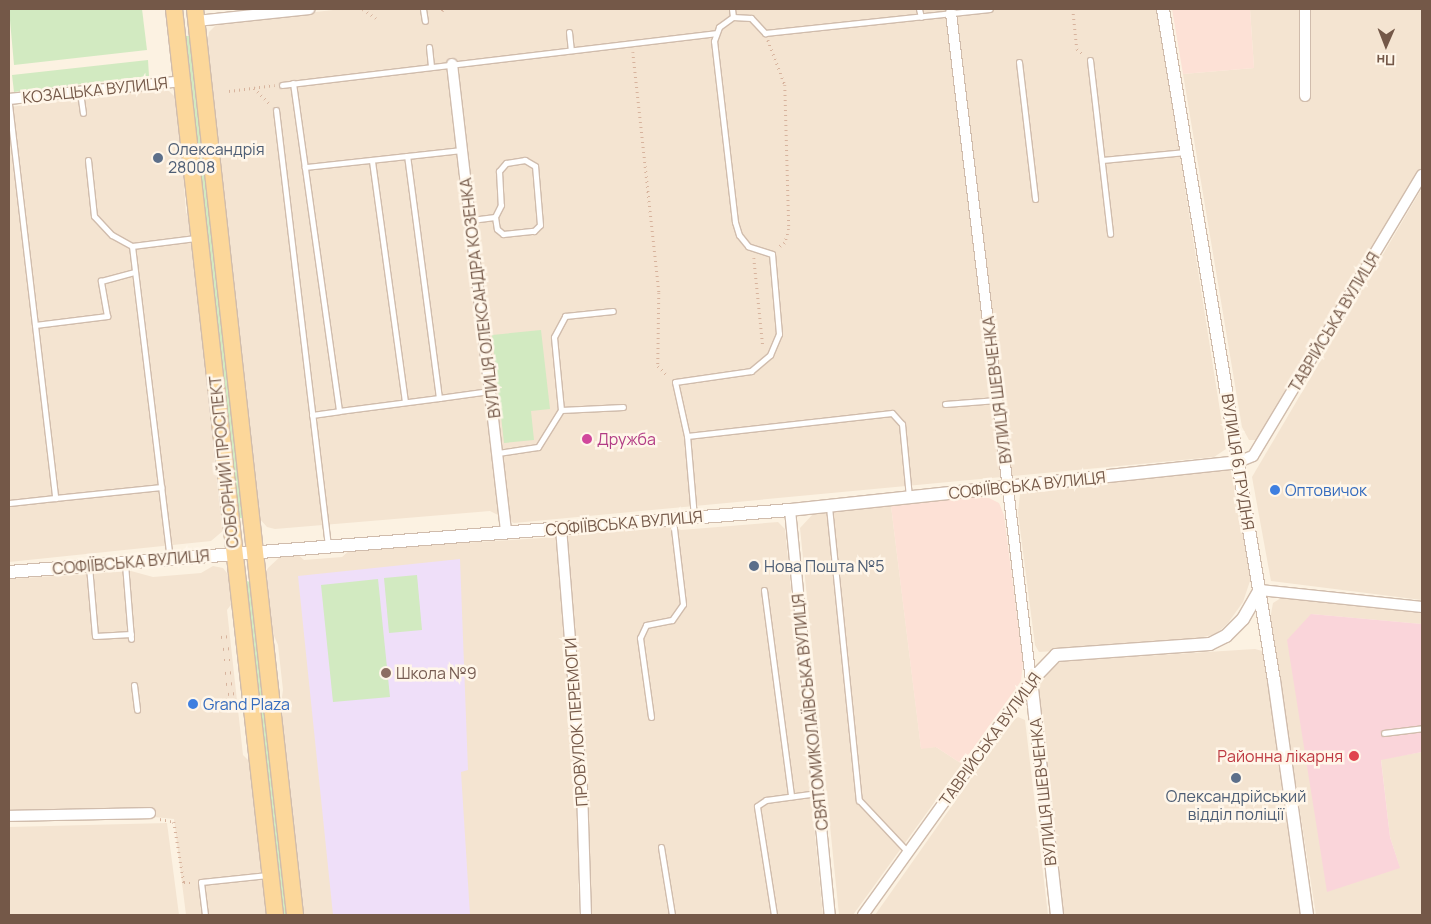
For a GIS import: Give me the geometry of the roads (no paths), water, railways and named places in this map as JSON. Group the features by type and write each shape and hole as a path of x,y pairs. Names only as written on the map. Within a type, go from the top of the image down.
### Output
{"main road":[{"path":"175,16 196,15"},
{"name":"СОБОРНИЙ ПРОСПЕКТ","path":"196,15 295,915"},
{"name":"СОБОРНИЙ ПРОСПЕКТ","path":"175,16 275,915"}],"street":[{"path":"196,15 308,9"},
{"name":"ВУЛИЦЯ 6 ГРУДНЯ","path":"1164,9 1260,590 1307,915"},
{"path":"1304,9 1305,96"},
{"name":"ВУЛИЦЯ ШЕВЧЕНКА","path":"951,13 990,360 998,400 1057,915"},
{"name":"ВУЛИЦЯ ОЛЕКСАНДРА КОЗЕНКА","path":"452,64 506,532"},
{"name":"КОЗАЦЬКА ВУЛИЦЯ","path":"9,99 182,81"},
{"name":"ТАВРІЙСЬКА ВУЛИЦЯ","path":"1238,462 1253,456 1422,175"},
{"name":"СОФІЇВСЬКА ВУЛИЦЯ","path":"9,572 790,510 1238,462"},
{"name":"СВЯТОМИКОЛАЇВСЬКА ВУЛИЦЯ","path":"790,510 830,915"},
{"name":"ПРОВУЛОК ПЕРЕМОГИ","path":"561,528 582,789 586,915"},
{"path":"1260,590 1422,607"},
{"name":"ТАВРІЙСЬКА ВУЛИЦЯ","path":"863,915 1031,681 1056,655 1210,644 1226,636 1243,619 1260,590"},
{"path":"9,816 150,813"}],"lane":[{"path":"424,9 425,21"},
{"path":"732,9 734,17"},
{"path":"919,9 920,17"},
{"path":"694,518 687,436 675,382 751,371 765,360 780,334 772,254 753,249 739,235 735,222 715,33 725,20 734,17 752,18 765,33 990,9"},
{"path":"569,32 571,50"},
{"path":"282,84 715,33"},
{"path":"428,47 431,67"},
{"path":"1090,60 1110,234"},
{"path":"1019,62 1035,199"},
{"path":"293,83 339,411"},
{"path":"80,92 83,113"},
{"path":"9,104 55,498"},
{"path":"276,110 328,547"},
{"path":"305,167 462,150"},
{"path":"1102,160 1187,152"},
{"path":"407,156 439,398"},
{"path":"88,160 94,216 112,235 132,246 199,238"},
{"path":"372,160 405,402"},
{"path":"525,160 535,166 540,225 534,231 502,234 496,230 495,217 502,205 498,171 506,163 525,160"},
{"path":"9,166 15,165"},
{"path":"471,220 495,217"},
{"path":"132,246 170,559"},
{"path":"34,325 107,316 101,281 135,272"},
{"path":"498,453 538,447 561,410 554,337 557,325 565,316 613,311"},
{"path":"312,415 491,391"},
{"path":"945,404 998,400"},
{"path":"561,410 623,407"},
{"path":"687,436 892,414 902,424 909,498"},
{"path":"9,503 161,487"},
{"path":"829,506 859,800 908,853"},
{"path":"651,716 640,638 646,624 672,620 683,604 672,519"},
{"path":"90,566 95,636 131,636 125,563"},
{"path":"764,590 791,796"},
{"path":"134,685 136,710"},
{"path":"1384,733 1422,728"},
{"path":"774,915 757,806 766,800 818,793"},
{"path":"661,847 672,915"},
{"path":"205,915 201,882 271,874"}],"place":[{"name":"Олександрія 28008","path":"158,158"},
{"name":"Дружба","path":"587,439"},
{"name":"Оптовичок","path":"1275,490"},
{"name":"Нова Пошта №5","path":"754,566"},
{"name":"Школа №9","path":"386,673"},
{"name":"Grand Plaza","path":"193,704"},
{"name":"Районна лікарня","path":"1354,756"},
{"name":"Олександрійський відділ поліції","path":"1236,778"}]}
